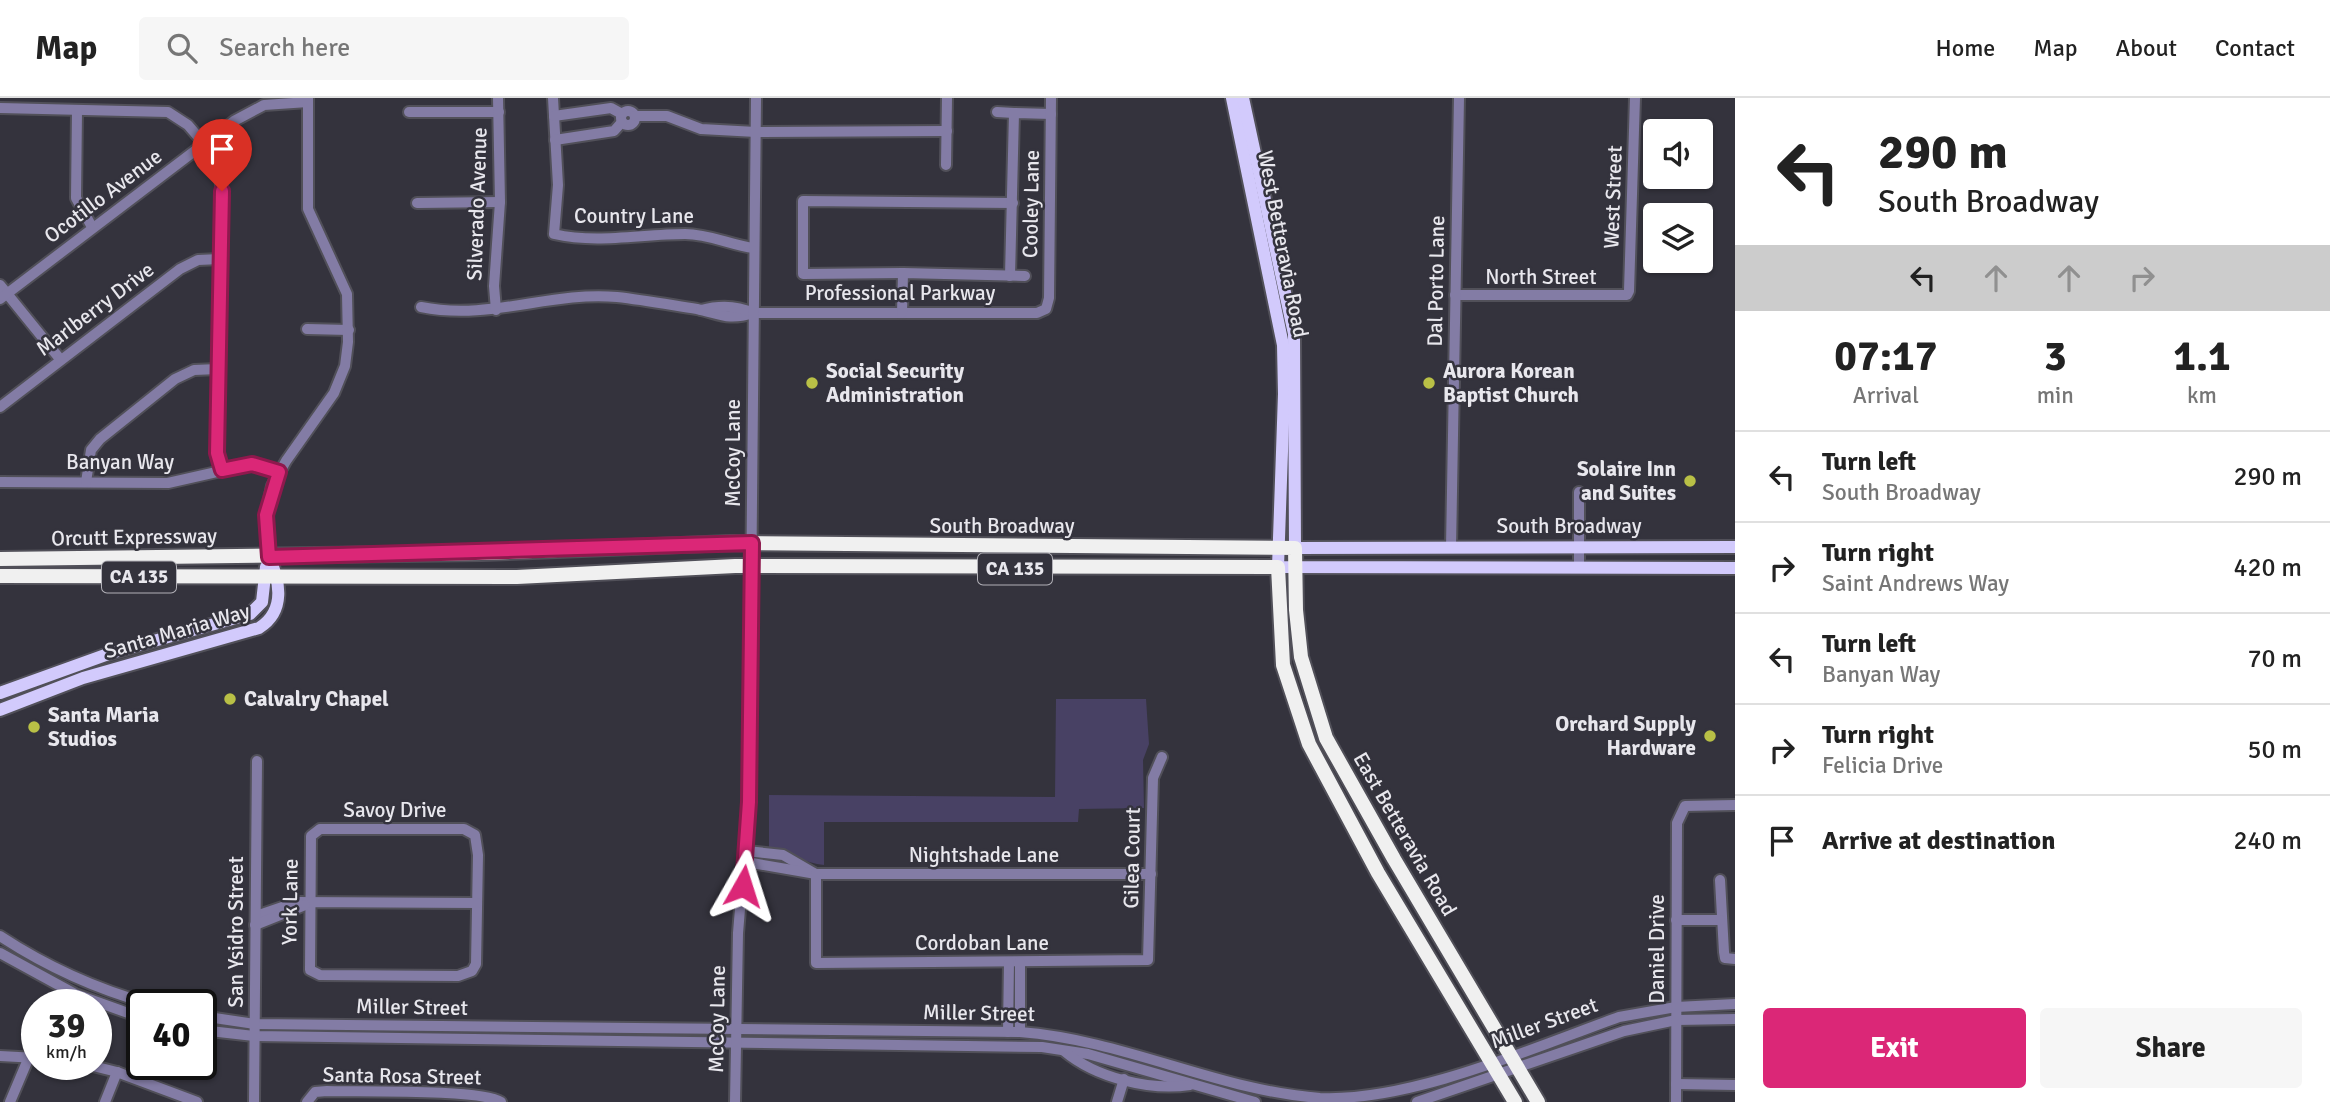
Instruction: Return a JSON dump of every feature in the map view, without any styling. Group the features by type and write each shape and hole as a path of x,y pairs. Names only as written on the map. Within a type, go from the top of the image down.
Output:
{"highway":[{"name":"South Broadway","path":"269,557 752,543 945,547 1295,548"},
{"path":"945,547 945,568"},
{"name":"West Betteravia Road","path":"1295,548 1295,567"},
{"name":"Orcutt Expressway","path":"0,559 269,557"},
{"name":"South Broadway","path":"271,578 517,576 751,566 1278,567"},
{"name":"East Betteravia Road","path":"1278,567 1283,660 1298,718 1334,795 1515,1102"},
{"name":"East Betteravia Road","path":"1295,567 1301,657 1316,714 1349,782 1538,1102"},
{"name":"Orcutt Expressway","path":"0,576 271,578"},
{"path":"1392,895 1409,884"}],"main road":[{"name":"West Betteravia Road","path":"1232,98 1283,345 1284,394 1278,567"},
{"name":"West Betteravia Road","path":"1243,98 1294,334 1295,548"},
{"path":"1451,568 1459,556 1542,552 1553,547"},
{"name":"South Broadway","path":"1295,548 1735,547"},
{"path":"269,557 271,578"},
{"name":"South Broadway","path":"1278,567 1735,568"},
{"name":"Santa Maria Way","path":"0,693 111,653 250,614 262,602 271,578"},
{"name":"Santa Maria Way","path":"0,710 83,678 259,628 268,622 276,608 271,578"}],"street":[{"name":"Silverado Avenue","path":"496,310 494,286 500,202 498,98"},
{"path":"553,98 555,140 614,131 622,118"},
{"name":"McCoy Lane","path":"735,1102 738,933 746,856 757,98"},
{"path":"946,165 947,98"},
{"name":"Cooley Lane","path":"1046,309 1049,298 1051,98"},
{"name":"Dal Porto Lane","path":"1451,548 1459,98"},
{"name":"West Street","path":"1626,295 1629,291 1635,98"},
{"path":"269,557 266,515 279,472 334,393 345,366 349,330 346,294 308,209 308,100"},
{"name":"Ocotillo Avenue","path":"2,293 204,143 254,110 278,103 308,100"},
{"path":"0,108 168,112 188,125 220,168 217,453 222,470"},
{"path":"554,116 611,108 630,125 635,116 667,116 701,129 756,132 947,131"},
{"path":"77,110 76,198 92,227"},
{"path":"409,112 499,112"},
{"path":"997,112 1051,114"},
{"path":"1010,276 1014,113"},
{"name":"Country Lane","path":"555,140 558,185 554,234 593,239 687,234 724,239 740,246 754,248"},
{"path":"1013,203 803,201 803,274 1025,276"},
{"path":"417,203 500,202"},
{"name":"Marlberry Drive","path":"0,407 180,269 198,260 220,259"},
{"path":"902,273 902,313"},
{"path":"2,293 60,359"},
{"name":"North Street","path":"1455,295 1626,295"},
{"name":"Professional Parkway","path":"421,307 466,312 496,310 559,299 615,297 701,310 739,306 753,313 1037,313 1046,309"},
{"path":"307,329 349,330"},
{"path":"86,482 91,450 100,439 175,379 194,370 218,369"},
{"name":"Banyan Way","path":"0,482 168,482 252,464 279,472"},
{"path":"1579,492 1580,568"},
{"name":"Gilea Court","path":"1148,960 1153,778 1162,757"},
{"name":"San Ysidro Street","path":"254,1102 257,761"},
{"name":"Daniel Drive","path":"1676,1102 1677,823 1685,806 1735,806"},
{"name":"Savoy Drive","path":"314,832 320,828 464,830 475,835 477,903"},
{"name":"York Lane","path":"314,832 311,836 308,965 313,972 458,976 472,971 476,964 477,903"},
{"name":"Nightshade Lane","path":"746,856 783,855 816,874 1151,874"},
{"name":"Cordoban Lane","path":"816,874 816,963 1148,960"},
{"path":"1720,880 1720,920 1724,927 1725,958 1735,959"},
{"path":"256,921 299,909 309,901 477,903"},
{"path":"1676,920 1720,920"},
{"path":"0,936 44,964 81,981 126,996"},
{"path":"0,953 75,994 126,1012"},
{"path":"1008,1032 1014,962"},
{"path":"1014,962 1020,1032"},
{"name":"Miller Street","path":"217,1030 1020,1032 1087,1041 1293,1095 1322,1098 1392,1093 1492,1062 1619,1017 1676,1007 1735,1004"},
{"name":"Miller Street","path":"1417,1102 1500,1076 1624,1031 1676,1020 1735,1019"},
{"name":"Miller Street","path":"217,1020 254,1030 735,1045 1002,1045 1062,1049 1255,1102"},
{"name":"Miller Street","path":"1062,1049 1083,1065 1124,1079 1165,1088 1197,1084"},
{"path":"0,1056 21,1057"},
{"path":"112,1071 197,1102"},
{"path":"105,1102 117,1072"},
{"path":"1117,1102 1124,1079"},
{"path":"10,1102 22,1080"},
{"path":"1676,1084 1735,1085"},
{"name":"Santa Rosa Street","path":"307,1102 314,1092 327,1091 469,1094 494,1097 501,1102"},
{"path":"1371,1102 1392,1093"}],"shaded area":[{"path":"1056,699 1146,699 1149,744 1143,760 1144,808 1079,809 1078,822 824,822 824,865 769,848 769,795 1055,797"}],"place":[{"name":"Social Security Administration","path":"812,383"},
{"name":"Aurora Korean Baptist Church","path":"1429,383"},
{"name":"Solaire Inn and Suites","path":"1690,481"},
{"name":"Calvalry Chapel","path":"230,699"},
{"name":"Santa Maria Studios","path":"34,727"},
{"name":"Orchard Supply Hardware","path":"1710,736"}],"route":[{"path":"222,191 217,453 222,470 252,464 279,472 272,486 266,515 269,557 482,553 752,543 749,802 743,886"}]}
